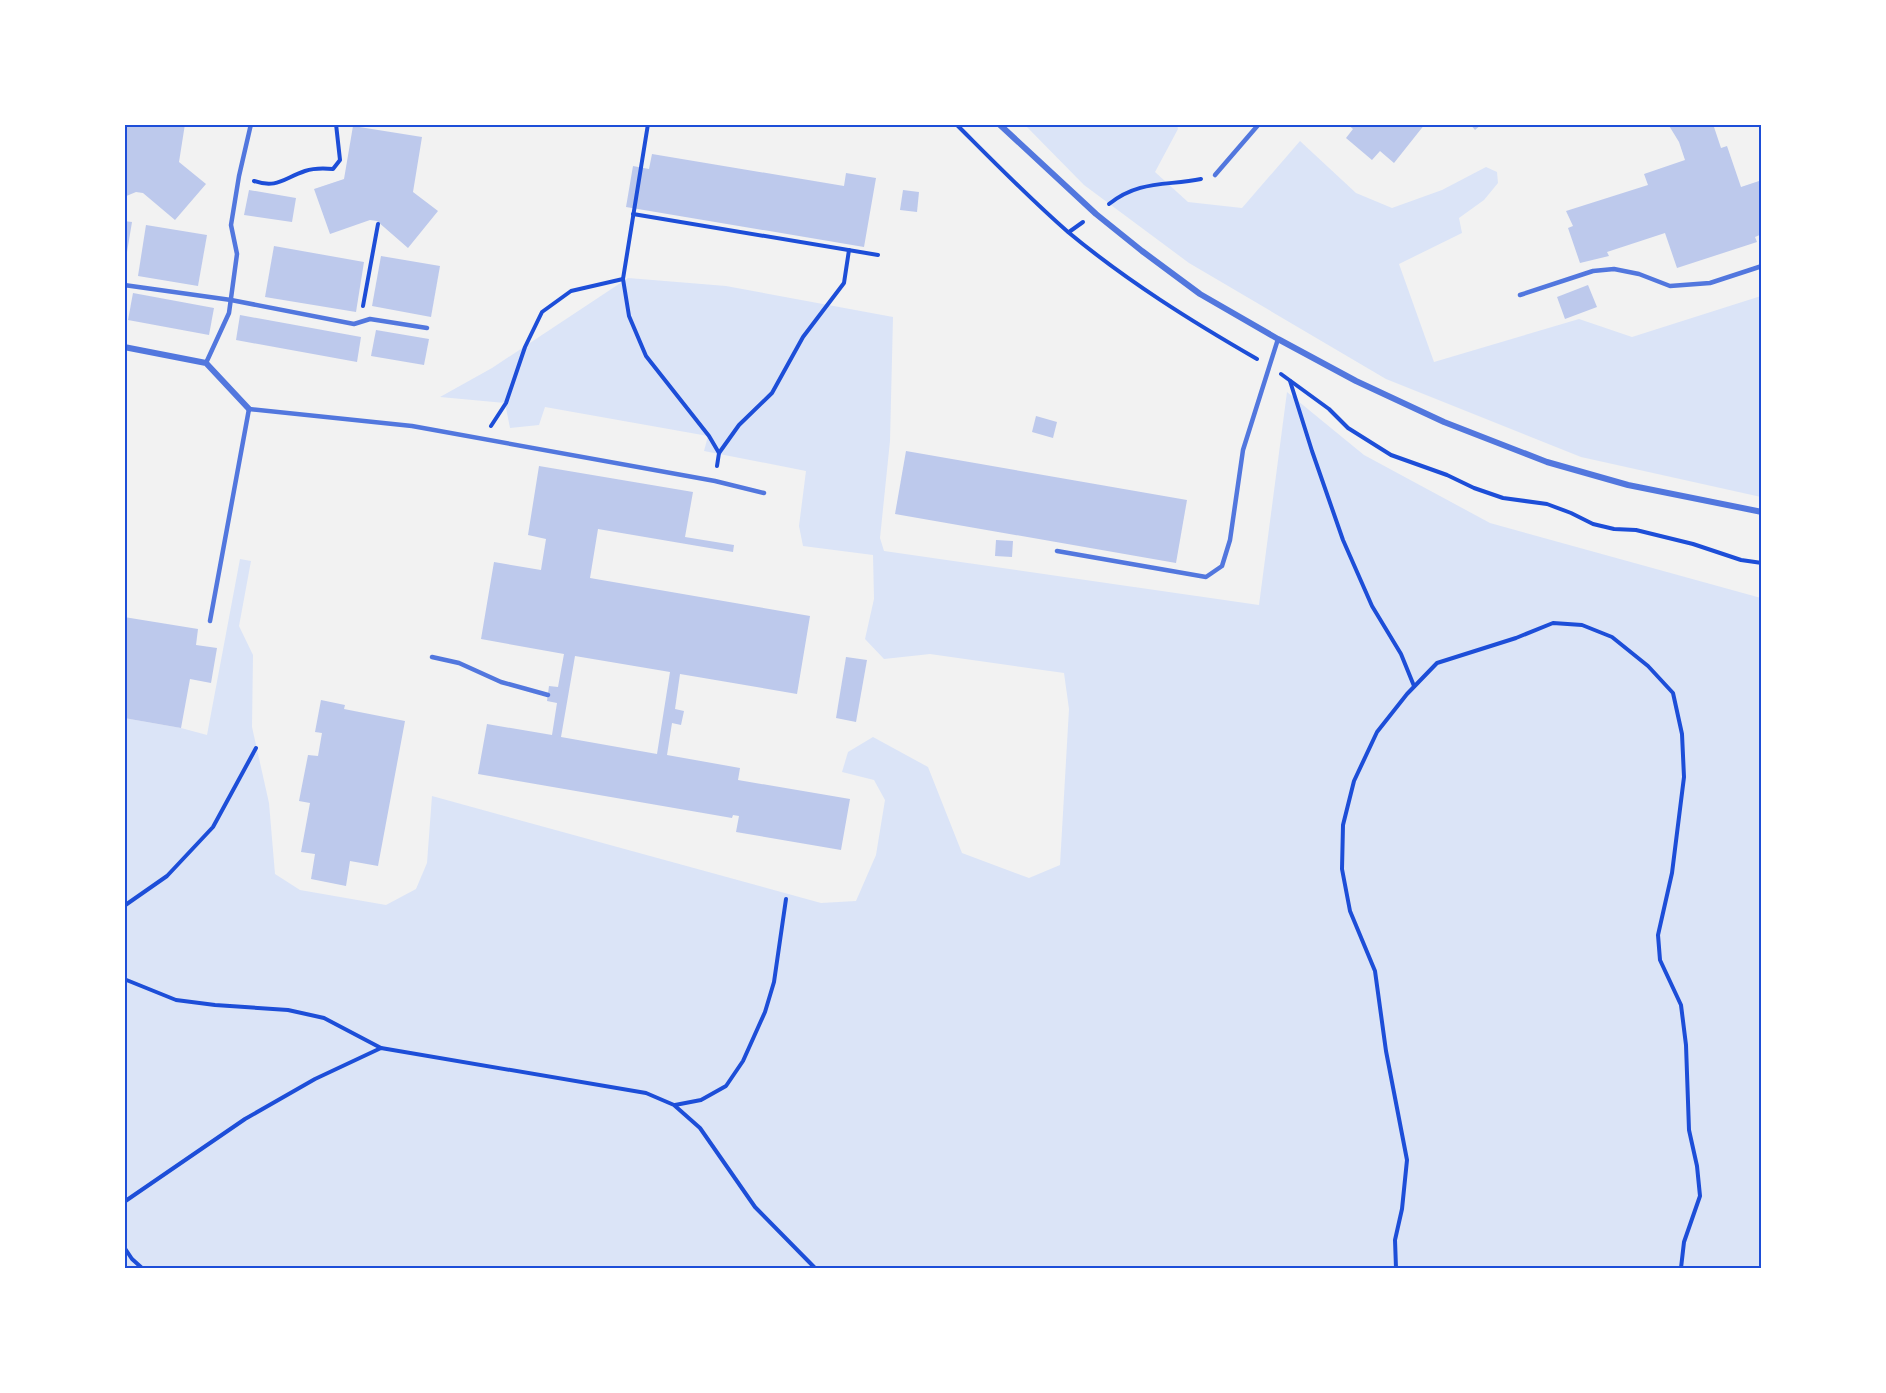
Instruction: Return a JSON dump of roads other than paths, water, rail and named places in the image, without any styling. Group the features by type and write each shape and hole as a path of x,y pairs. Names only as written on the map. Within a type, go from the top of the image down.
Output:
{"street":[{"path":"999,124 1096,214 1200,294 1356,381 1444,422 1547,462 1628,485 1761,512"},
{"path":"124,347 206,363 249,409"}],"lane":[{"path":"206,363 229,313 237,254 231,225 251,124"},
{"path":"1215,176 1259,124"},
{"path":"1520,295 1593,271 1614,268 1639,274 1670,286 1710,283 1761,266"},
{"path":"124,285 231,300 354,324 370,319 427,328"},
{"path":"1057,551 1206,577 1222,566 1230,540 1243,450 1278,339"},
{"path":"210,621 249,409 412,426 764,493"},
{"path":"432,657 459,663 501,682 548,695"}]}
